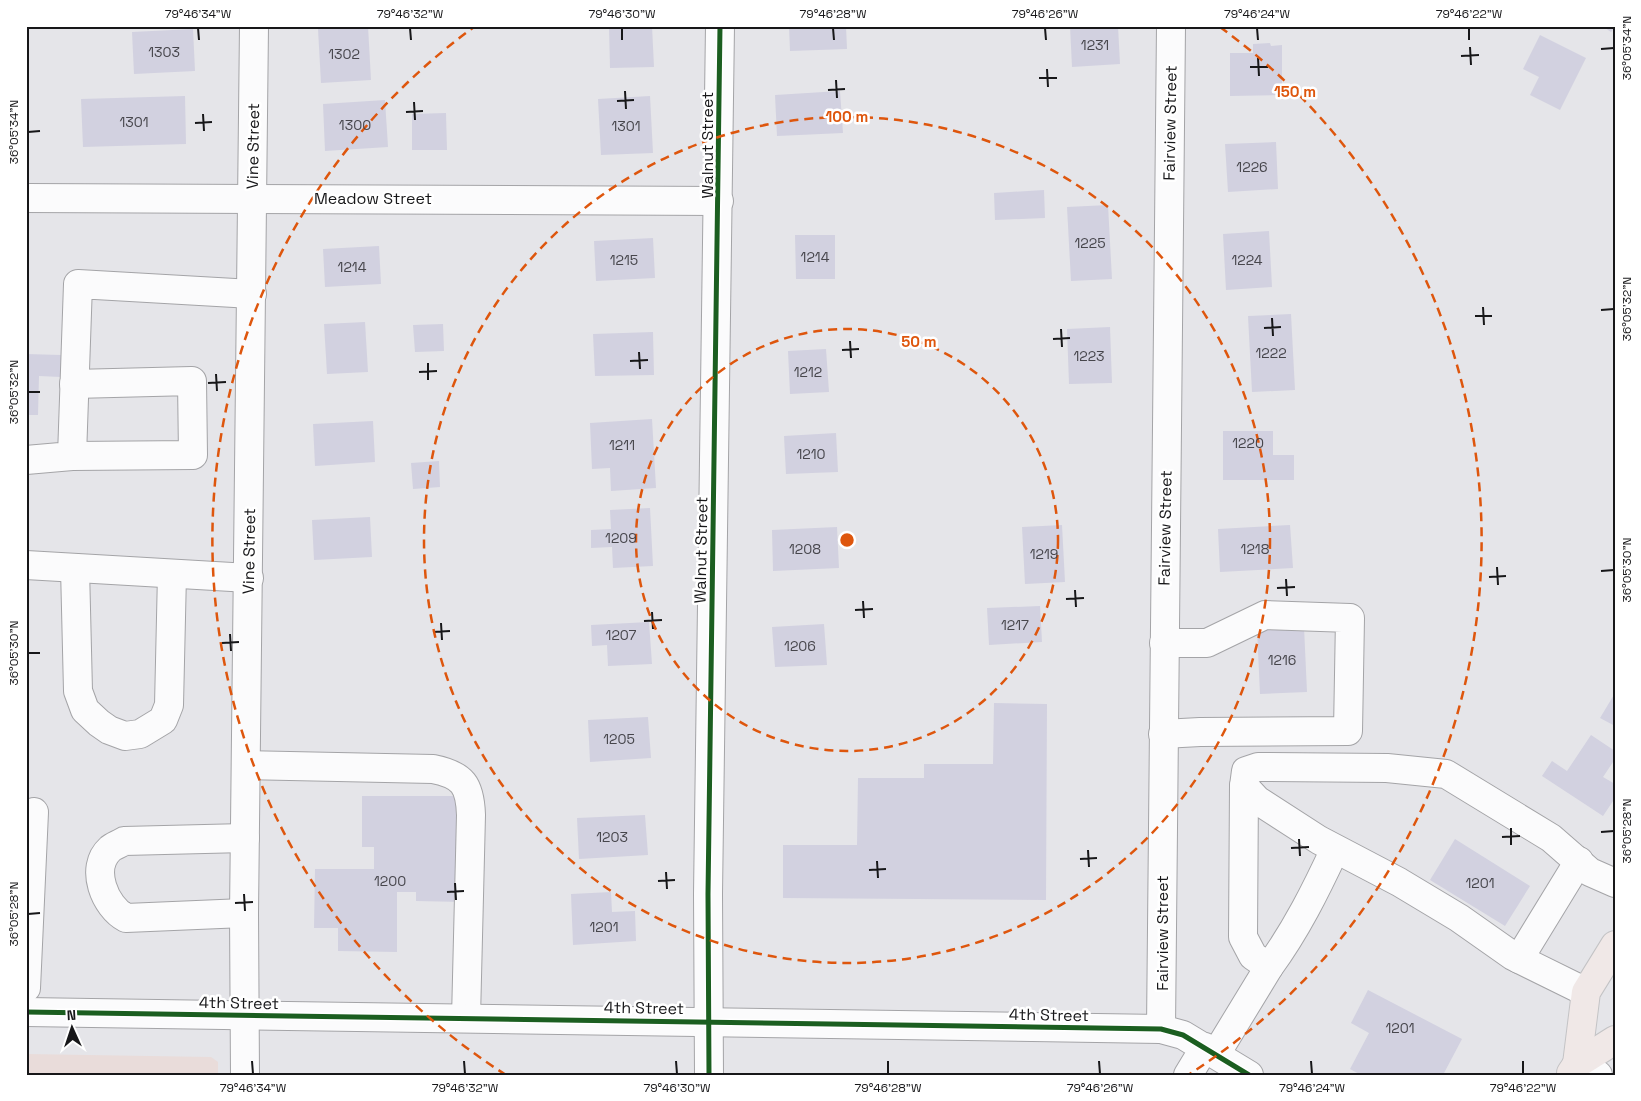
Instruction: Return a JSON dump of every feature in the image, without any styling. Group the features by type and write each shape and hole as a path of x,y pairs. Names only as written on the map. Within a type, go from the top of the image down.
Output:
{"main road":[{"path":"1582,1071 1586,992 1615,945"},
{"path":"1582,1071 1615,1040"}],"street":[{"name":"Vine Street","path":"245,1075 244,913 254,26"},
{"name":"Walnut Street","path":"709,1075 708,894 720,26"},
{"name":"Fairview Street","path":"1161,1029 1171,26"},
{"name":"Meadow Street","path":"26,198 719,201"},
{"path":"72,456 78,284 252,294"},
{"path":"26,460 72,456 193,455 192,382 74,384"},
{"path":"26,566 249,578"},
{"path":"75,568 78,691 86,710 99,723 109,730 125,736 140,734 163,720 169,705 172,574"},
{"path":"1163,734 1348,731 1350,618 1265,615 1207,643 1164,643"},
{"path":"246,765 433,769 450,772 467,786 471,799 471,815 466,1018"},
{"path":"1269,967 1253,956 1243,937 1244,786 1246,771 1258,768 1387,768 1446,774 1551,838 1590,872 1615,883"},
{"path":"1244,786 1258,800 1336,849 1399,882 1459,918 1519,959 1586,992"},
{"path":"26,988 34,812"},
{"path":"244,913 126,918 116,913 107,899 101,872 103,858 110,848 124,842 245,838"},
{"path":"1188,1075 1210,1050 1287,942 1313,896 1336,849"},
{"path":"1519,959 1579,862"},
{"name":"4th Street","path":"26,1012 1161,1029 1183,1035 1250,1075"}],"shaded area":[{"path":"26,1054 211,1057 218,1062 218,1075 26,1075"}],"building":[{"path":"368,26 371,80 321,83 318,29"},
{"path":"609,26 652,26 654,67 610,68"},
{"path":"789,26 846,26 847,49 790,51"},
{"path":"1070,26 1118,26 1120,64 1072,67"},
{"path":"1602,26 1615,26 1615,27 1611,32"},
{"path":"193,29 195,71 134,74 132,32"},
{"path":"1540,35 1586,58 1560,110 1530,95 1539,77 1523,69"},
{"path":"1270,43 1271,46 1282,45 1282,95 1230,96 1230,53 1253,53 1253,44"},
{"path":"840,91 843,133 777,136 775,95"},
{"path":"185,96 186,144 83,147 81,99"},
{"path":"650,96 653,153 601,155 598,99"},
{"path":"385,100 388,147 325,151 323,104"},
{"path":"446,113 447,150 412,150 412,114"},
{"path":"1276,142 1278,189 1228,192 1225,144"},
{"path":"1044,190 1045,218 995,220 994,193"},
{"path":"1108,205 1112,279 1071,281 1067,207"},
{"path":"1269,231 1272,287 1226,290 1223,234"},
{"path":"795,235 835,235 835,279 796,279"},
{"path":"653,238 655,278 596,281 594,241"},
{"path":"379,246 381,284 325,287 323,249"},
{"path":"1291,314 1295,390 1252,392 1248,316"},
{"path":"365,322 368,372 327,374 324,324"},
{"path":"443,324 444,351 415,352 413,325"},
{"path":"1110,327 1112,383 1069,384 1067,329"},
{"path":"653,332 654,375 595,376 593,334"},
{"path":"826,349 829,392 790,394 788,351"},
{"path":"26,354 61,355 61,377 39,376 38,415 26,415"},
{"path":"652,419 656,488 611,491 610,468 592,469 590,423"},
{"path":"373,421 375,462 315,466 313,424"},
{"path":"1223,431 1273,431 1273,455 1294,455 1294,480 1223,480"},
{"path":"836,433 838,472 786,474 784,436"},
{"path":"439,461 440,487 413,489 411,463"},
{"path":"650,508 653,566 613,568 612,547 591,548 591,530 611,529 610,510"},
{"path":"370,517 372,557 314,560 312,520"},
{"path":"1062,525 1065,582 1025,584 1022,527"},
{"path":"1290,525 1293,568 1220,572 1218,529"},
{"path":"837,527 839,568 773,571 772,530"},
{"path":"1040,606 1042,642 989,645 987,608"},
{"path":"649,622 652,664 608,666 607,645 592,646 591,625"},
{"path":"824,624 827,665 775,667 772,627"},
{"path":"1304,627 1307,692 1260,694 1257,629"},
{"path":"1615,693 1615,726 1600,718"},
{"path":"994,703 1047,704 1046,900 783,898 783,845 857,845 858,778 924,778 924,764 993,764"},
{"path":"648,717 651,758 590,762 588,720"},
{"path":"1591,735 1615,751 1615,759 1603,777 1615,784 1615,798 1603,816 1542,776 1552,761 1567,771"},
{"path":"362,796 465,796 464,902 416,901 416,892 397,892 397,952 338,951 338,928 314,928 315,869 374,869 374,847 362,847"},
{"path":"645,815 648,855 579,859 577,818"},
{"path":"1455,839 1530,886 1505,926 1430,880"},
{"path":"611,892 612,912 635,911 636,941 573,945 571,894"},
{"path":"1368,990 1462,1039 1443,1075 1361,1075 1350,1069 1369,1033 1351,1023"}],"cycle path":[{"path":"709,1075 708,894 720,26"},
{"path":"26,1012 1161,1029 1183,1035 1249,1075"}]}
